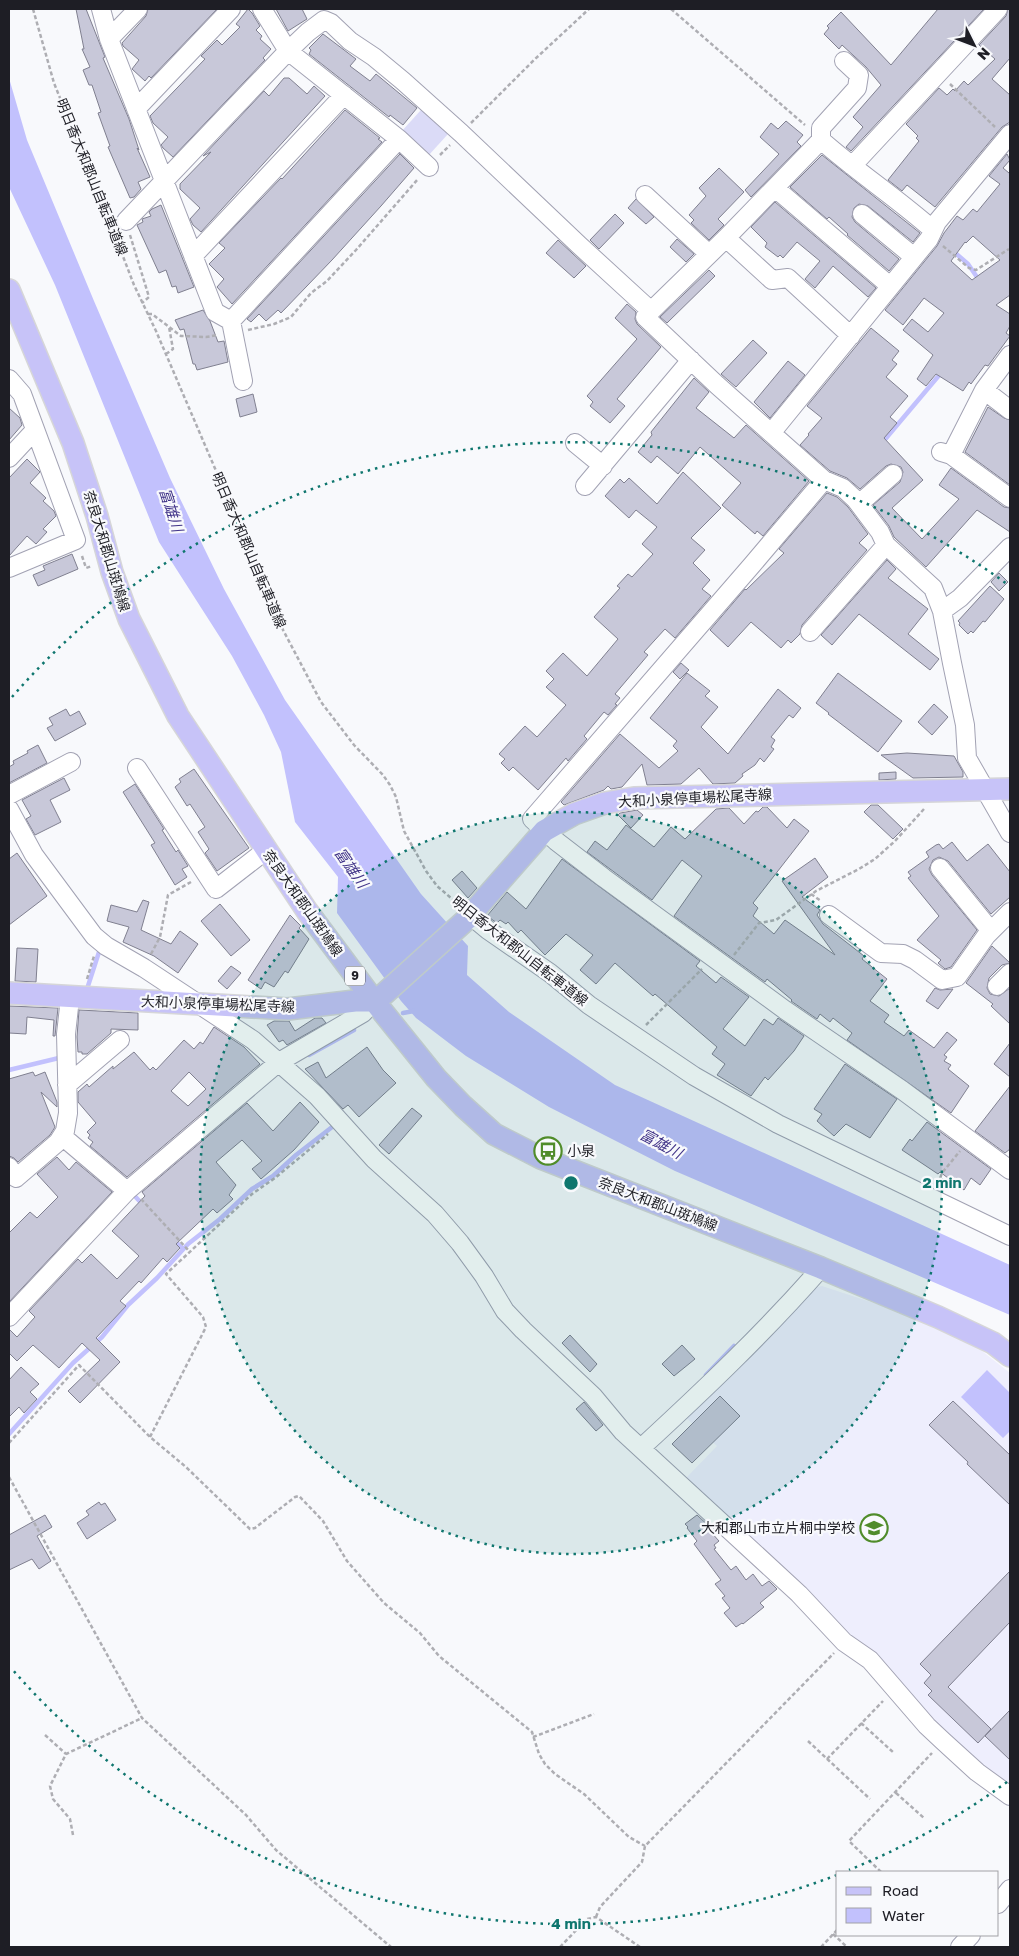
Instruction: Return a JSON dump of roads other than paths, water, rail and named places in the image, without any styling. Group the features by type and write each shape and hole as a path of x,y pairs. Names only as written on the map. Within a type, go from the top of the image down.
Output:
{"main road":[{"name":"奈良大和郡山斑鳩線","path":"9,290 73,443 97,516 112,572 129,619 178,716 307,911 379,997 436,1078 494,1134 541,1158 821,1268 938,1317 993,1344 1010,1356"},
{"name":"大和小泉停車場松尾寺線","path":"9,994 288,1009 379,997 468,917 544,831 574,814 605,802 634,798 1010,789"}],"street":[{"path":"101,9 109,40 215,312 232,327 243,381"},
{"path":"109,40 138,9"},
{"path":"136,109 231,9"},
{"path":"262,9 288,51 399,139 429,167"},
{"path":"852,166 998,9"},
{"path":"126,221 288,51 324,20 403,81 651,311"},
{"path":"844,61 859,75 859,82 857,88 821,128 821,140 776,188 645,317 824,480 843,488 859,504 880,532 886,545 933,588 942,611 965,725 967,758 1010,833"},
{"path":"193,256 344,95"},
{"path":"772,432 914,257 937,222 1008,136"},
{"path":"232,327 399,139"},
{"path":"821,140 909,209 932,232"},
{"path":"776,188 890,286"},
{"path":"646,195 709,254"},
{"path":"862,214 914,257"},
{"path":"726,238 772,280 788,278 851,336"},
{"path":"1010,355 984,390 946,453 1010,498"},
{"path":"585,486 691,360"},
{"path":"9,380 22,394 76,540 9,568"},
{"path":"984,390 1010,410"},
{"path":"9,458 35,430"},
{"path":"575,442 603,466"},
{"path":"859,504 893,474"},
{"path":"824,480 752,566 532,819 544,831 604,878 902,1090 1010,1170"},
{"path":"810,632 886,545"},
{"path":"942,611 960,598 1010,547"},
{"path":"71,762 9,800 34,855 99,940 253,1040 317,1096 374,1159 435,1214 460,1243 484,1276 505,1311 523,1330 593,1396 624,1432 799,1594 844,1642 870,1660 927,1726 977,1772 1010,1796"},
{"path":"137,768 216,889 266,851"},
{"path":"940,868 991,931"},
{"path":"828,915 881,954 903,954 942,980 957,977 991,931 1010,912"},
{"name":"明日香大和郡山自転車道線","path":"468,917 550,973 589,1005 694,1076 778,1124 1010,1236"},
{"path":"997,986 1010,973"},
{"path":"9,1317 127,1191 280,1063 363,1013 379,997"},
{"path":"9,1167 16,1178 58,1142 65,1131 68,1113 66,1034 74,998"},
{"path":"67,1085 120,1040"},
{"path":"62,1136 127,1191"},
{"path":"641,1448 709,1386 775,1320 821,1268"},
{"path":"999,1903 1010,1890"},
{"path":"960,1947 970,1936"}],"water":[{"name":"富雄川","path":"9,78 27,140 94,301 170,478 224,589 285,700 421,894 468,946 467,975 509,1012 615,1085 1010,1265 1010,1315 675,1171 549,1107 466,1056 416,1018 401,1001 337,913 338,877 295,822 281,752 264,715 232,656 159,542 55,285 9,187"},
{"path":"987,1370 1010,1393 1010,1431 1003,1438 961,1397"}],"waterway":[{"path":"953,251 968,264 979,280"},
{"path":"882,443 941,373"},
{"path":"87,989 100,949"},
{"path":"403,1013 414,1011"},
{"path":"309,1055 354,1030"},
{"path":"9,1070 63,1057"},
{"path":"9,1434 73,1363 102,1337 128,1305 157,1278 188,1244 220,1219 252,1189 273,1176 296,1155 336,1124"},
{"path":"132,1193 143,1205"},
{"path":"173,1239 183,1249"},
{"path":"706,1375 734,1346"}],"place":[{"name":"小泉","path":"548,1151"},
{"name":"大和郡山市立片桐中学校","path":"874,1528"}]}
